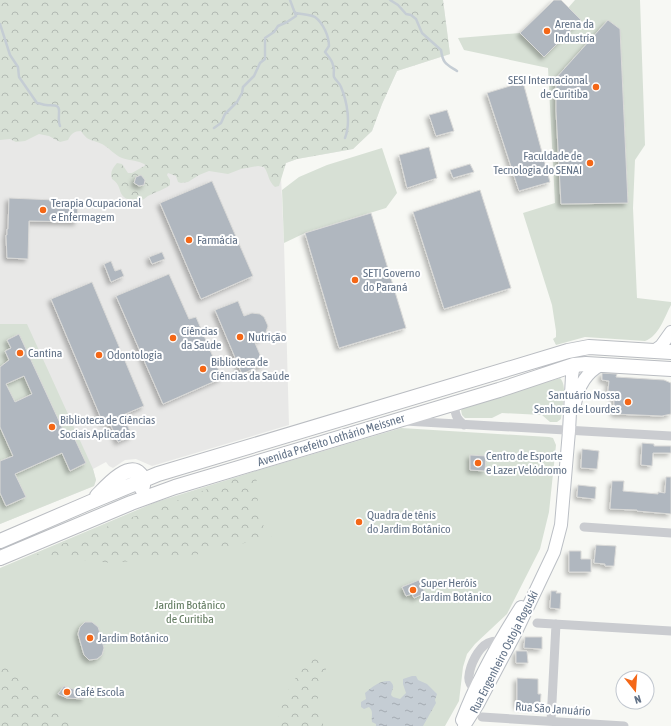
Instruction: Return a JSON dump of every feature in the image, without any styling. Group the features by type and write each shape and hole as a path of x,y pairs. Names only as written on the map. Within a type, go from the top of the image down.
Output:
{"main road":[{"path":"654,351 671,332"},
{"path":"574,365 576,359 581,353 589,347"},
{"name":"Avenida Prefeito Lothário Meissner","path":"0,540 163,473 568,351 589,347 671,352"},
{"path":"652,368 662,366 671,359"},
{"name":"Avenida Prefeito Lothário Meissner","path":"0,558 175,487 499,390 574,365 671,369"},
{"name":"Rua Engenheiro Ostoja Roguski","path":"460,726 520,625 554,552 559,533 574,365"},
{"name":"Rua Engenheiro Ostoja Roguski","path":"569,430 576,396 581,384 589,373 601,365"},
{"path":"494,373 499,390"},
{"path":"321,425 325,442"},
{"path":"131,504 140,492 143,486 143,480"},
{"name":"Rua Engenheiro Ostoja Roguski","path":"464,726 500,641 542,576"},
{"path":"500,641 503,644 505,652"}],"street":[{"path":"460,401 454,408 455,414 464,424"},
{"path":"395,421 671,436"},
{"path":"584,527 671,533"},
{"path":"537,623 671,631"},
{"path":"551,721 556,624"},
{"name":"Rua São Januário","path":"482,717 624,726"}],"shaded area":[{"path":"0,0 443,0 450,54 397,71 372,131 353,149 297,159 286,163 281,177 289,425 152,466 136,459 125,460 113,468 106,462 93,469 96,480 94,486 0,524"}],"green space":[{"path":"0,0 443,0 450,54 397,71 372,131 353,149 297,159 286,163 279,186 275,187 264,167 258,166 241,169 228,174 209,171 188,182 181,183 178,182 176,176 168,173 167,175 170,180 170,185 142,200 132,200 125,198 122,195 117,184 112,179 112,171 117,163 122,164 128,173 132,173 146,165 119,157 99,142 88,139 81,131 73,133 68,140 60,142 49,136 39,134 25,141 16,142 10,139 0,140"},
{"path":"575,0 640,0 645,145 635,160 633,208 637,298 671,302 671,305 658,331 650,339 645,341 585,337 556,345 553,339 556,337 556,331 552,305 523,213 555,203 548,68 464,50 458,38 520,33 544,57 581,21 568,8"},
{"path":"382,148 397,193 386,208 305,233 284,243 282,190 299,177 327,165"},
{"path":"0,324 27,324 93,469 96,480 94,486 0,524"},
{"path":"560,378 564,386 564,397 561,419 557,422 550,422 542,415 502,413 492,418 465,418 462,415 461,410 464,407"},
{"name":"Jardim Botânico de Curitiba","path":"401,428 549,437 553,438 556,445 549,512 540,549 507,614 475,644 467,654 463,667 459,701 445,726 0,726 0,568 156,502"},
{"path":"256,471 259,520 272,536 201,554 112,563 35,555 79,537"},
{"path":"310,657 328,662 317,701 319,714 324,726 276,726 290,686"},
{"path":"0,660 8,666 81,726 0,726"}],"water":[{"path":"416,676 418,680 427,684 437,694 435,700 436,703 423,726 376,726 376,724 372,722 371,709 369,707 364,709 361,707 361,702 366,699 365,693 373,686 390,681 393,686 391,695 400,699 406,693 403,679"}],"building":[{"name":"Arena da Industría","path":"554,0 561,0 581,20 544,57 520,33"},
{"path":"608,20 620,29 628,203 561,204 556,111 556,78"},
{"path":"523,82 550,182 519,191 487,93"},
{"path":"447,110 454,131 436,136 429,115"},
{"path":"429,147 437,178 407,188 399,155"},
{"path":"470,164 474,172 453,178 450,170"},
{"path":"141,175 145,180 144,185 139,186 134,183 136,177"},
{"name":"Farmácia","path":"212,181 253,276 201,299 160,203"},
{"name":"SETI Governo do Paraná","path":"480,190 511,288 444,309 413,212"},
{"name":"Terapia Ocupacional e Enfermagem","path":"9,198 78,201 77,222 29,221 28,259 7,258 6,235 8,229"},
{"name":"SETI Governo do Paraná","path":"371,213 406,328 339,348 305,233"},
{"path":"162,252 165,259 152,264 149,257"},
{"path":"111,261 115,271 121,269 124,276 111,282 104,264"},
{"name":"Ciências da Saúde","path":"169,274 189,319 196,317 222,378 163,404 116,296"},
{"name":"Odontologia","path":"92,282 144,406 123,415 132,436 118,442 109,421 103,423 51,299"},
{"name":"Nutrição","path":"238,301 244,316 252,313 260,314 264,317 268,326 265,335 255,343 264,364 242,374 215,310"},
{"path":"19,334 66,436 72,433 86,463 70,471 62,453 15,474 26,497 6,506 0,493 0,461 13,456 0,427 0,367 9,360 5,351 11,348 7,340","holes":["24,376 32,394 15,402 6,384"]},
{"name":"Santuário Nossa Senhora de Lourdes","path":"602,373 617,374 616,377 664,380 671,383 671,414 662,416 614,414 614,392 608,391 609,381 602,380"},
{"path":"642,443 654,444 654,446 671,446 671,453 653,453 652,466 641,465"},
{"path":"582,449 599,451 597,469 581,468"},
{"name":"Centro de Esporte e Lazer Velódromo","path":"470,455 486,456 485,471 470,470"},
{"path":"666,477 671,477 671,514 637,510 610,509 612,481 624,481 623,491 658,494 658,492 665,493"},
{"path":"578,485 596,487 595,499 577,497"},
{"path":"596,545 616,546 614,566 605,566 605,564 594,563"},
{"path":"569,551 581,551 581,559 591,559 591,572 569,572"},
{"name":"Super Heróis Jardim Botânico","path":"419,580 425,593 414,598 412,594 406,596 402,587"},
{"path":"551,591 561,593 560,609 550,608"},
{"path":"85,622 92,622 98,627 99,630 104,648 102,655 97,659 89,660 84,655 78,634 80,627"},
{"path":"525,637 542,637 542,649 524,648"},
{"path":"516,651 527,651 528,663 516,663"},
{"path":"517,678 538,679 538,694 541,694 540,707 517,706"},
{"name":"Café Escola","path":"64,686 76,690 86,691 84,699 67,698 58,694"}],"waterway":[{"path":"214,128 221,123 225,114 237,102 242,93 243,87 254,76 260,63 265,59 265,38 274,32 278,26 296,16 290,0"},
{"path":"390,0 398,5 406,14 411,15 416,19 422,33 441,50 446,63 457,71"},
{"path":"296,13 315,17 321,23 327,34 329,46 325,52 330,58 334,68 334,77 340,86 346,105 348,126 345,138"},
{"path":"0,24 10,55 18,67 19,77 37,103 57,106 59,110 60,126"},
{"path":"99,644 106,643 110,636 115,634"}],"place":[{"name":"Arena da Industría","path":"547,31"},
{"name":"SESI Internacional de Curitiba","path":"596,87"},
{"name":"Faculdade de Tecnologia do SENAI","path":"590,163"},
{"name":"Terapia Ocupacional e Enfermagem","path":"43,210"},
{"name":"Farmácia","path":"189,240"},
{"name":"SETI Governo do Paraná","path":"355,280"},
{"name":"Nutrição","path":"240,337"},
{"name":"Ciências da Saúde","path":"173,338"},
{"name":"Cantina","path":"20,353"},
{"name":"Odontologia","path":"99,355"},
{"name":"Biblioteca de Ciências da Saúde","path":"203,369"},
{"name":"Santuário Nossa Senhora de Lourdes","path":"628,402"},
{"name":"Biblioteca de Ciências Sociais Aplicadas","path":"52,427"},
{"name":"Centro de Esporte e Lazer Velódromo","path":"478,463"},
{"name":"Quadra de tênis do Jardim Botânico","path":"359,522"},
{"name":"Super Heróis Jardim Botânico","path":"413,590"},
{"name":"Jardim Botânico","path":"90,638"},
{"name":"Café Escola","path":"67,692"}]}
